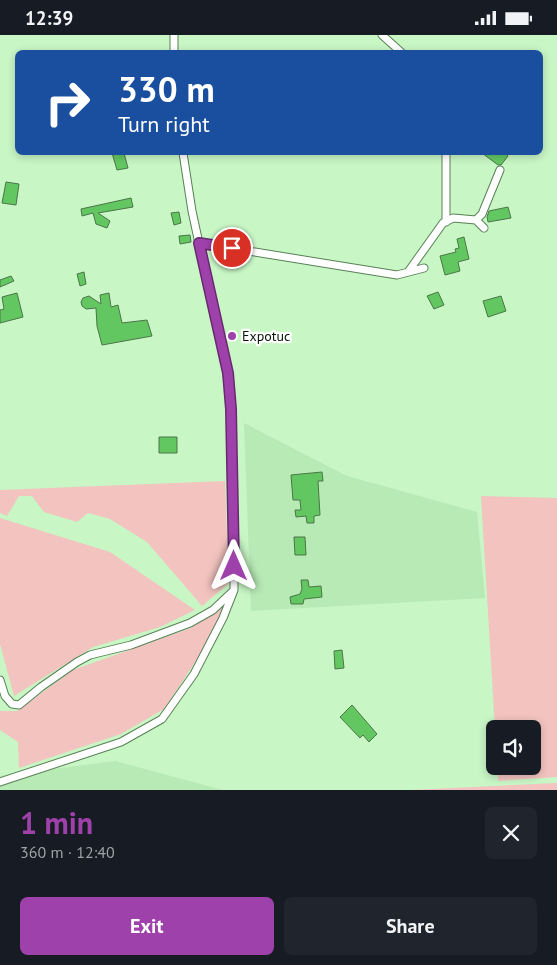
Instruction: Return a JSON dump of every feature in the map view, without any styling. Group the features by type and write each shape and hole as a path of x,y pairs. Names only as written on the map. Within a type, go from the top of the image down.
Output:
{"street":[{"path":"174,35 174,50"},
{"path":"382,35 399,50"},
{"path":"0,782 121,741 162,719 194,674 223,618 234,590 231,409 228,373 192,211 183,155"},
{"path":"446,155 446,222"},
{"path":"408,272 446,222 453,218 476,219 482,214 500,170"},
{"path":"476,219 484,228"},
{"path":"199,243 397,275 424,268"},
{"path":"0,680 5,696 12,704 19,705 47,683 90,655 131,645 183,626 213,610 234,590"}],"shaded area":[{"path":"244,423 347,476 477,512 485,598 251,611"},
{"path":"225,481 229,583 202,606 147,542 110,519 88,513 77,522 44,512 32,496 19,496 7,516 0,513 0,490"},
{"path":"481,496 557,498 557,777 498,781 498,775 541,775 541,720 494,720"},
{"path":"0,518 110,552 195,610 160,627 93,647 14,696 0,644"},
{"path":"226,604 205,647 164,709 121,734 19,768 18,742 0,730 0,711 17,711 73,670 191,628"},
{"path":"115,761 223,790 0,790 0,776"},
{"path":"557,783 557,790 410,790"}],"building":[{"path":"113,155 125,155 128,168 117,170"},
{"path":"485,155 508,156 501,165 498,165"},
{"path":"6,182 19,184 16,205 2,203"},
{"path":"131,198 133,207 98,213 110,221 107,228 96,224 93,213 82,216 81,209"},
{"path":"508,207 511,218 488,222 489,211"},
{"path":"179,212 181,223 174,225 171,213"},
{"path":"190,235 191,242 180,244 179,236"},
{"path":"464,237 469,259 458,262 460,271 445,275 440,256 456,252 455,249 459,248 457,239"},
{"path":"84,272 86,284 80,286 77,274"},
{"path":"11,276 14,281 0,287 0,280"},
{"path":"438,292 444,305 434,309 427,296"},
{"path":"17,293 23,317 0,323 0,310 4,309 2,297"},
{"path":"109,293 111,307 118,305 122,323 147,320 152,336 102,345 97,326 96,308 86,309 82,306 81,302 83,298 89,296 101,304 100,295"},
{"path":"501,296 506,311 488,317 483,301"},
{"path":"159,437 177,437 177,453 159,453"},
{"path":"322,472 323,481 318,481 320,515 314,516 314,523 307,523 306,516 296,517 295,510 301,510 300,500 293,500 291,475"},
{"path":"294,537 305,537 306,555 295,555"},
{"path":"301,580 308,580 309,587 321,586 322,597 304,599 303,604 291,604 290,597 300,594 302,589"},
{"path":"342,650 344,668 335,669 334,651"},
{"path":"352,705 377,734 369,742 363,735 360,738 340,717"}],"place":[{"name":"Expotuc","path":"232,336"}],"route":[{"path":"232,248 199,243 228,373 231,409 234,566"}]}
